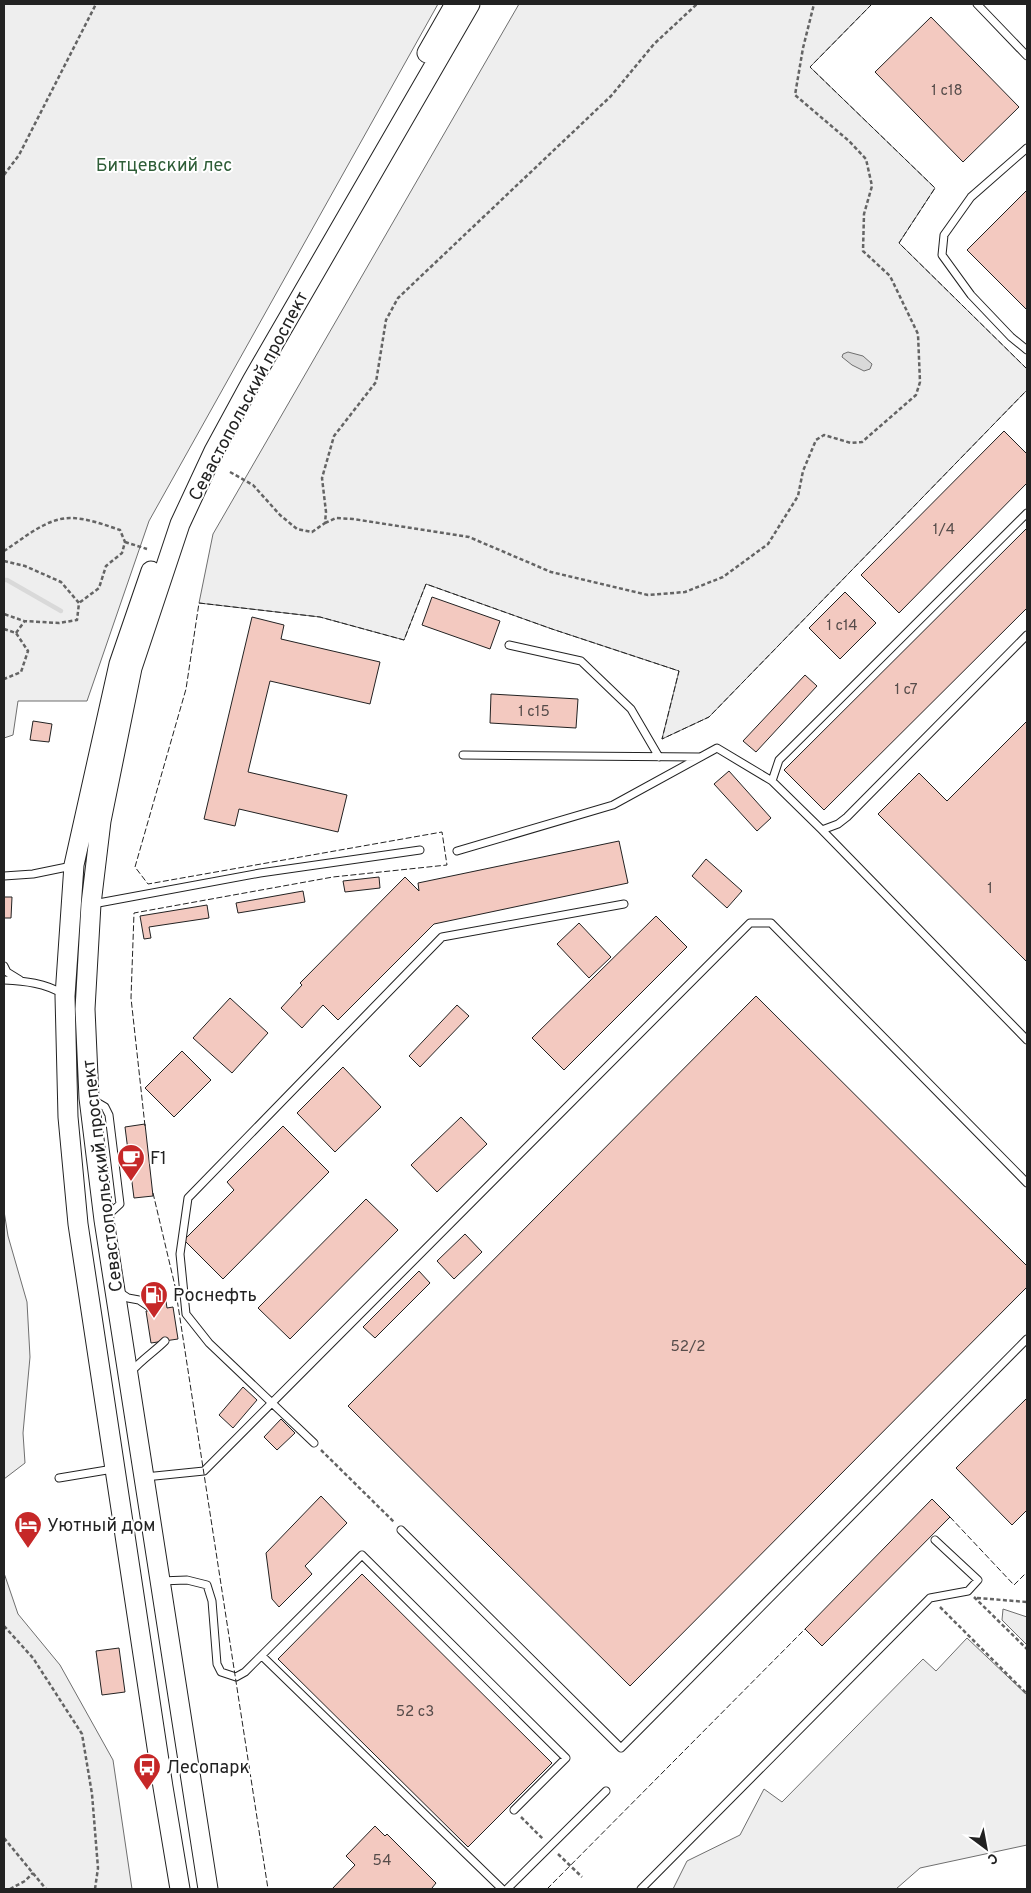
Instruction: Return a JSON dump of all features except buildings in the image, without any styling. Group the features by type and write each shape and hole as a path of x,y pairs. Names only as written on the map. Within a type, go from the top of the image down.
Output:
{"main road":[{"name":"Севастопольский проспект","path":"180,1889 78,1224 68,1117 65,996 74,865 119,664 170,519 201,450 455,4"},
{"name":"Севастопольский проспект","path":"208,1889 104,1220 89,1098 85,1009 91,904 101,821 132,668 180,524 214,451 252,381 470,4"}],"lane":[{"path":"977,4 1027,56"},
{"path":"1027,148 971,197 944,235 942,255 971,295 1012,338 1027,350"},
{"path":"772,782 779,760 1027,513"},
{"path":"822,830 838,824 847,818 1027,635"},
{"path":"509,645 581,661 631,709 659,757"},
{"path":"457,851 613,806 717,748 772,782 822,830 1027,1040"},
{"path":"463,755 700,757"},
{"path":"91,904 260,873 420,850"},
{"path":"4,876 33,874 74,865"},
{"path":"314,1443 210,1343 186,1314 180,1254 188,1198 442,937 624,904"},
{"path":"144,1477 204,1471 750,923 771,922 1027,1183"},
{"path":"4,966 7,972 21,981"},
{"path":"4,980 52,987 65,996"},
{"path":"115,1290 128,1298 139,1300 154,1310"},
{"path":"401,1530 621,1748 1027,1339"},
{"path":"128,1376 139,1363 151,1355 165,1341"},
{"path":"59,1478 116,1468"},
{"path":"641,1889 930,1598 968,1591 978,1580 935,1540"},
{"path":"160,1581 187,1580 207,1585 212,1600 217,1664 221,1672 236,1677 245,1672 262,1656 362,1555 566,1758 514,1810"},
{"path":"262,1656 502,1889"},
{"path":"507,1889 606,1791"}],"path":[{"path":"4,175 19,155 96,4"},
{"path":"325,524 326,512 322,478 334,436 376,382 386,320 398,298 611,96 654,44 697,4"},
{"path":"230,472 253,485 280,515 297,529 312,532 336,518 354,519 469,537 551,572 648,595 685,592 723,577 768,544 798,496 803,471 816,440 824,434 851,443 862,442 916,395 920,382 918,334 890,276 863,251 864,214 872,186 866,159 795,95 803,48 814,4"},
{"path":"4,551 46,524 69,518 103,524 120,530 125,542 122,553 106,566 99,588 79,603 77,620 59,623 24,622 4,614"},
{"path":"125,542 147,549"},
{"path":"4,561 25,566 61,582 79,603"},
{"path":"16,633 24,622"},
{"path":"4,629 16,633 28,651 21,672 4,679"},
{"path":"314,1443 401,1530"},
{"path":"968,1591 1027,1649"},
{"path":"930,1598 1027,1694"},
{"path":"975,1598 1027,1602"},
{"path":"4,1626 33,1658 82,1734 92,1794 98,1868 95,1889"},
{"path":"4,1838 46,1889"},
{"path":"10,1889 25,1881 33,1873"}],"green space":[{"name":"Битцевский лес","path":"4,4 438,4 149,521 87,701 18,701 13,735 4,738"},
{"path":"519,4 872,4 810,67 935,188 899,243 1027,369 1027,390 709,717 662,739 679,671 552,629 426,584 404,640 320,617 199,603 213,534"},
{"path":"4,1211 8,1236 27,1302 30,1357 23,1433 25,1463 4,1479"},
{"path":"4,1573 18,1614 60,1665 113,1760 132,1889 4,1889"},
{"path":"1003,1609 1027,1617 1027,1645 1002,1620"},
{"path":"967,1638 1027,1695 1027,1845 920,1868 896,1889 673,1889 687,1861 740,1835 764,1789 782,1802 923,1659 936,1671"}],"shaded area":[{"path":"848,352 863,356 872,364 870,369 864,371 852,365 842,357 843,354"}],"waterway":[{"path":"4,580 61,611"}],"fence":[{"path":"872,4 810,67 935,188 899,243 1027,369"},
{"path":"145,1126 131,998 134,913 333,877 447,865 442,832 148,884 135,867 186,689 199,603 320,617 404,640 426,584 552,629 679,671 662,739 709,717 1027,390"},
{"path":"153,1193 175,1286 268,1889"},
{"path":"950,1517 1014,1585 1027,1572"},
{"path":"547,1889 805,1629"}],"place":[{"name":"F1","path":"131,1182"},
{"name":"Роснефть","path":"154,1319"},
{"name":"Уютный дом","path":"28,1549"},
{"name":"Лесопарк","path":"147,1791"}]}
